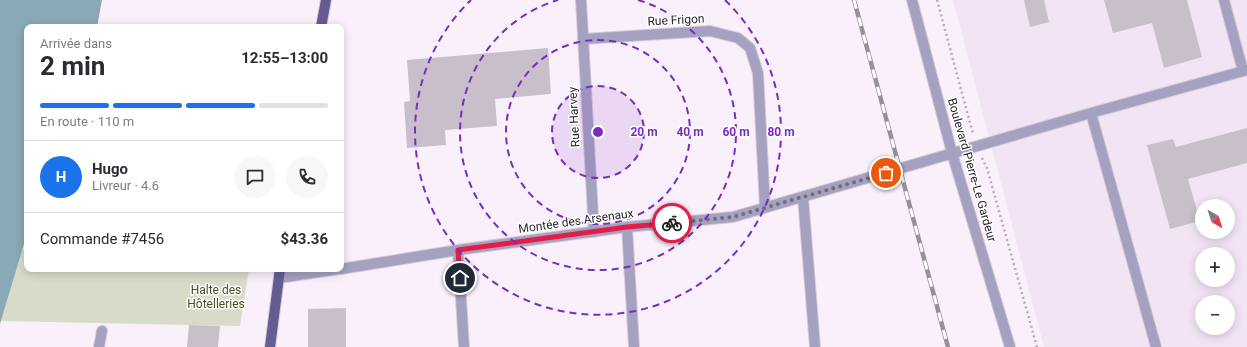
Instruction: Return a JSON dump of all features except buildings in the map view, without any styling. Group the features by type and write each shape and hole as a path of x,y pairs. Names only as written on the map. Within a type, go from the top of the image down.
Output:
{"main road":[{"path":"322,24 326,0"},
{"path":"270,347 280,274"}],"street":[{"name":"Rue Harvey","path":"581,0 594,232"},
{"name":"Boulevard Pierre-Le Gardeur","path":"912,0 952,154 1010,347"},
{"path":"1224,0 1245,70"},
{"name":"Rue Frigon","path":"583,39 710,31 738,38 750,48 758,74 765,208"},
{"name":"Montée des Arsenaux","path":"344,268 458,250 627,227 733,217 1245,70"},
{"path":"1091,113 1156,347"},
{"path":"803,197 815,347"},
{"path":"627,227 634,347"},
{"path":"458,250 464,347"},
{"name":"Montée des Arsenaux","path":"280,274 304,272"},
{"path":"99,347 102,332"}],"path":[{"path":"938,0 976,146 987,168 1037,347"}],"shaded area":[{"path":"953,0 1247,0 1247,347 1044,347"}],"green space":[{"name":"Halte des Hôtelleries","path":"22,250 24,250 24,272 249,272 240,326 1,321"}],"water":[{"path":"0,0 102,0 98,24 24,24 24,244 0,324"}],"railway":[{"path":"854,0 948,347"}],"way so far":[{"path":"672,223 733,217 886,173"}],"route":[{"path":"460,278 458,250 627,227 672,223"}]}
